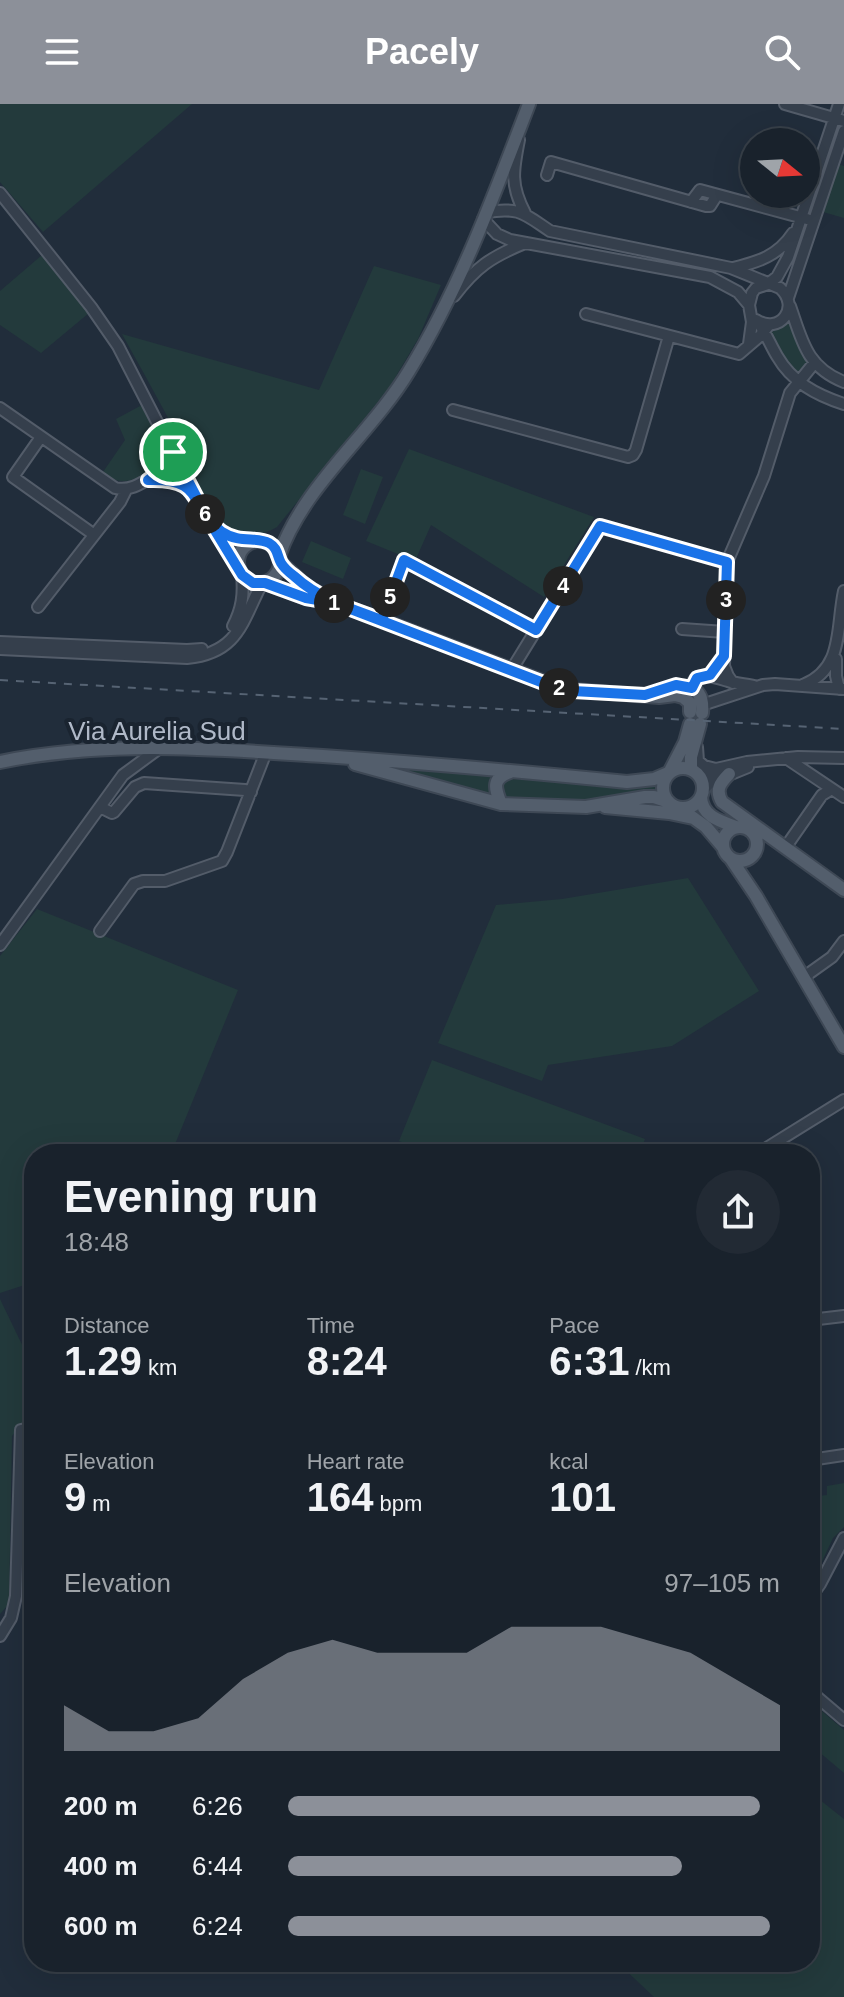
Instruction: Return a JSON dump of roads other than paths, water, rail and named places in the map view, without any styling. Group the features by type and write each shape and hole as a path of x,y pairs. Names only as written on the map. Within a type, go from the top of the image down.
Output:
{"main road":[{"path":"264,583 276,575 299,515 388,404 443,311 529,104"},
{"path":"299,515 280,531 248,543 241,550 238,559 240,572 249,581 335,603 563,689 659,697 675,695 683,697 696,713"},
{"path":"258,541 271,544 280,559 306,586 335,603"},
{"path":"645,695 676,685 692,688 698,693 697,739 691,757 694,771 702,780 703,809 736,827"},
{"path":"696,713 662,786 664,795 706,827 723,847"},
{"name":"Via Aurelia Sud","path":"0,762 60,752 129,757 138,748 161,747 323,756"},
{"path":"323,756 632,782 654,779 682,767 694,771"},
{"path":"323,756 501,804 556,807 598,805 693,818"},
{"path":"501,804 496,784 502,775 511,772"},
{"path":"729,774 719,786 722,802 844,890"},
{"path":"598,805 636,797 654,797 674,805 692,806 702,793"},
{"path":"784,847 755,836 745,827 731,829 724,837 723,847 844,1047"},
{"path":"754,894 751,873 752,855 757,844 755,836"},
{"path":"731,859 742,861 752,855"}],"street":[{"path":"785,104 839,119"},
{"path":"749,344 752,293 777,277 785,264 839,119 839,104"},
{"path":"524,119 513,182 516,197 525,213"},
{"path":"586,314 739,354 766,328 786,316 813,221 844,131"},
{"path":"547,175 551,162 691,202 700,190 813,221"},
{"path":"0,193 91,307 118,346 193,492 240,572 244,597 236,621 226,636 201,649 0,642"},
{"path":"844,382 815,362 803,344 789,301 780,288 731,268 550,231 525,213 513,210 484,216 497,234 510,240 710,277 738,292 766,328 778,358 791,376 816,394 844,404"},
{"path":"731,268 762,260 775,253 790,237 801,217"},
{"path":"443,311 476,270 525,243"},
{"path":"453,410 628,457 636,450 669,336"},
{"path":"733,683 725,671 724,656 727,562 764,476 788,398 815,362"},
{"path":"0,408 112,486 126,490"},
{"path":"41,437 13,477 93,534"},
{"path":"165,474 173,452"},
{"path":"38,607 120,502 126,490 180,467"},
{"path":"165,474 193,492"},
{"path":"208,519 236,539 258,541"},
{"path":"512,669 600,526 727,562"},
{"path":"382,620 404,560 536,630"},
{"path":"0,649 187,658 203,655 233,638 264,583"},
{"path":"692,688 697,678 710,675 733,683 756,686 775,684 842,689 836,676 836,649 844,591"},
{"path":"682,629 725,632"},
{"path":"801,686 824,674 831,665 836,649"},
{"path":"710,675 724,656"},
{"path":"696,713 756,686"},
{"path":"697,739 698,761 716,769"},
{"path":"0,945 123,775 129,757 161,747"},
{"name":"Via Aurelia Sud","path":"100,931 138,881 165,881 222,861 266,752"},
{"path":"694,771 706,774 716,769 785,758 844,758"},
{"path":"785,758 844,797"},
{"path":"702,793 711,782 769,760"},
{"name":"Via Aurelia Sud","path":"100,807 114,812 135,787 144,783 251,792"},
{"path":"784,847 822,795 832,789"},
{"path":"804,977 832,957 844,941"},
{"path":"773,1144 844,1100"},
{"path":"820,1319 844,1316"},
{"path":"0,1636 11,1618 16,1596 21,1430 24,1429"},
{"path":"820,1459 844,1455"},
{"path":"820,1584 844,1538"},
{"path":"833,1556 844,1567"},
{"path":"820,1700 844,1720"}],"railway":[{"path":"0,680 844,729"}]}
